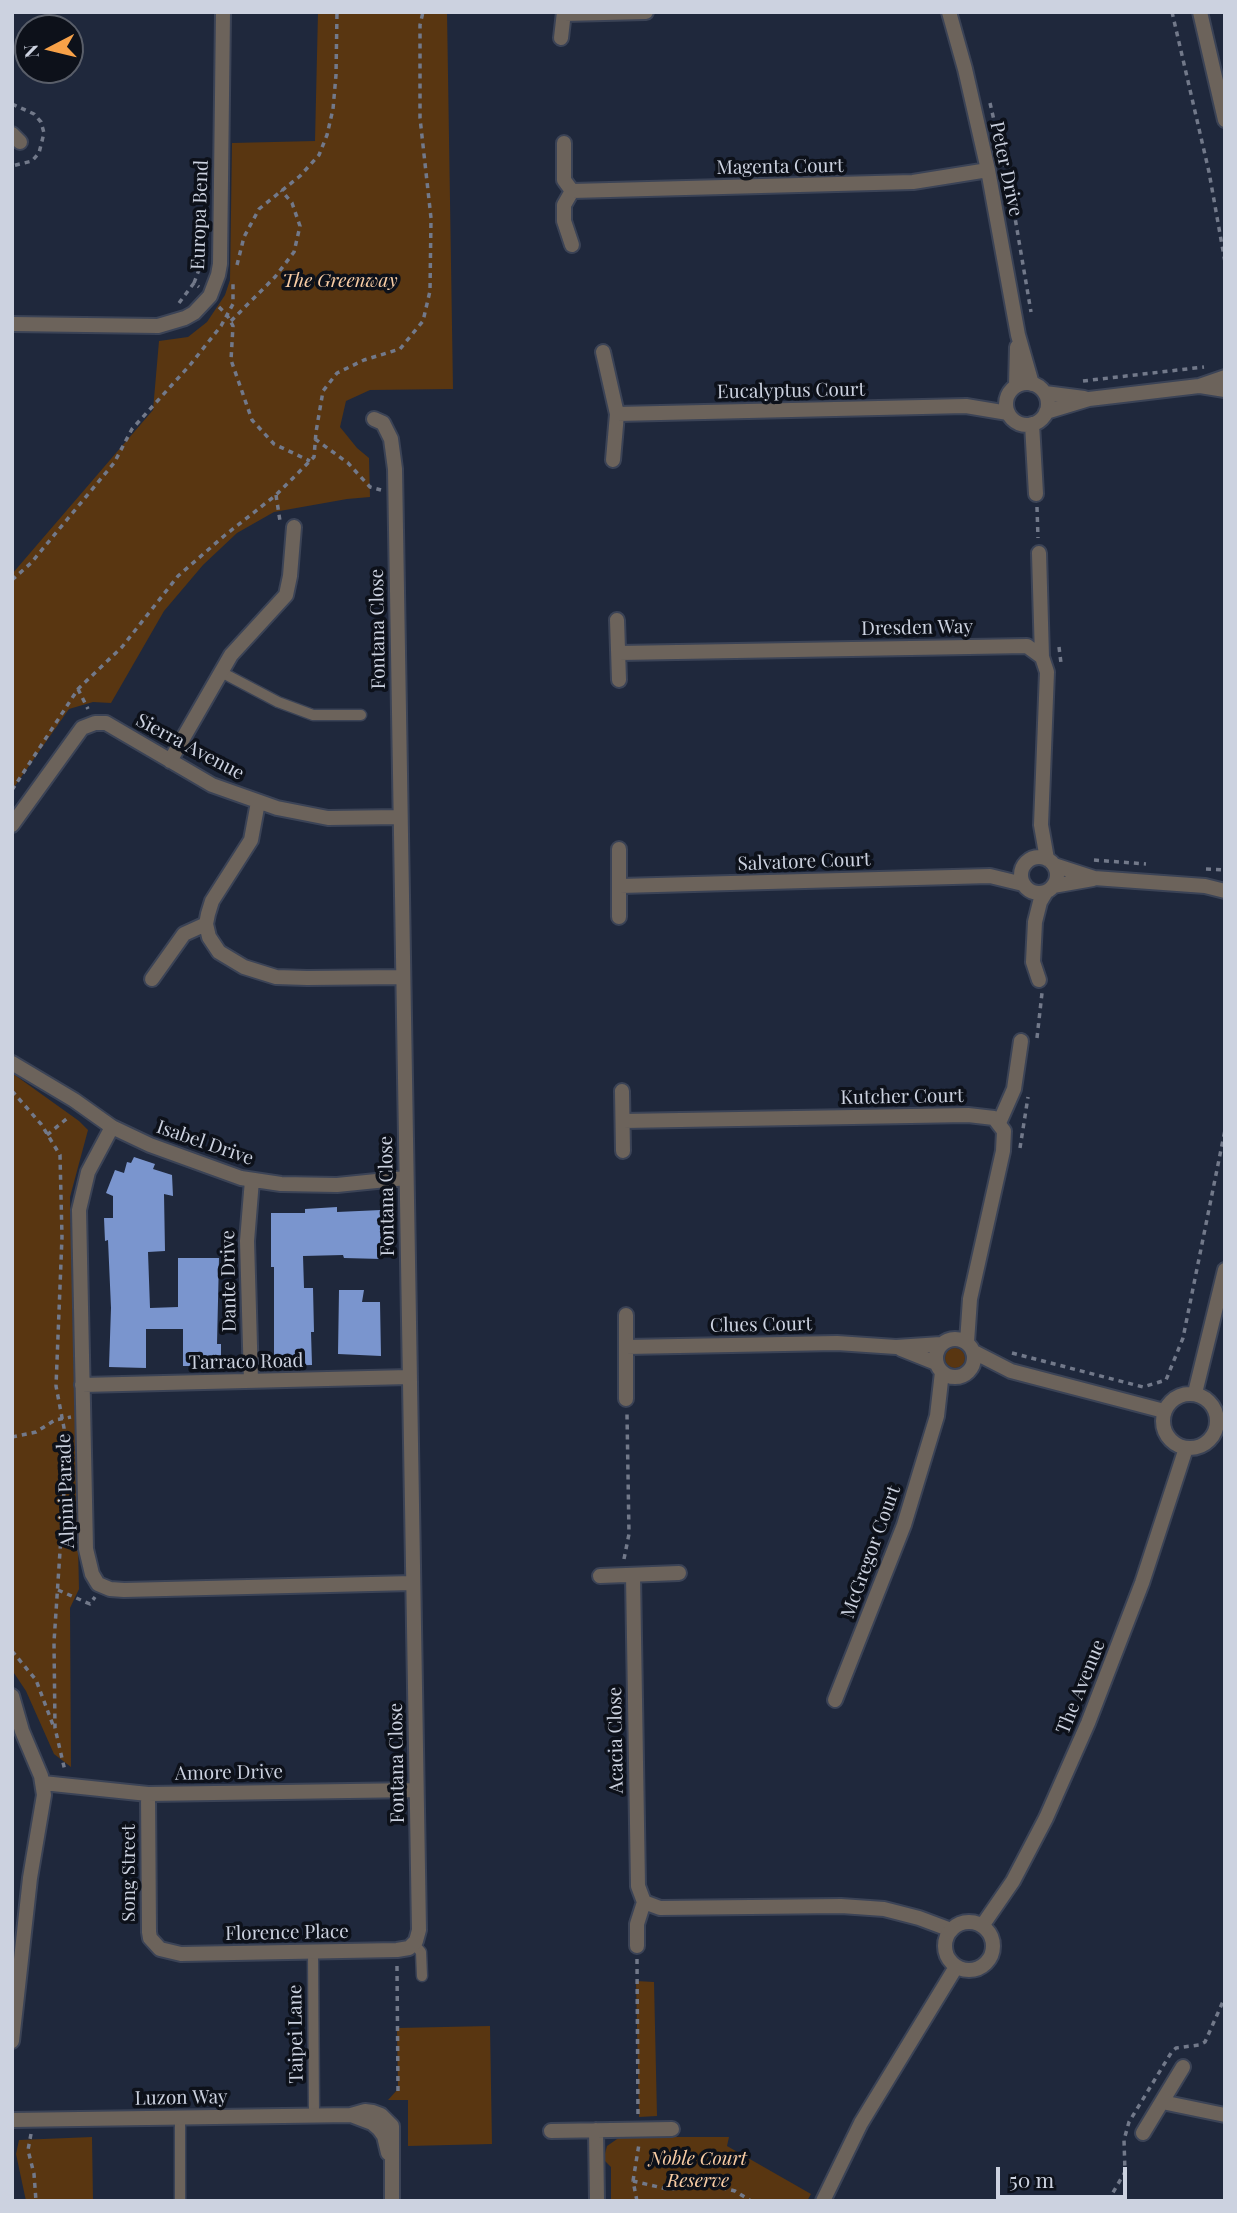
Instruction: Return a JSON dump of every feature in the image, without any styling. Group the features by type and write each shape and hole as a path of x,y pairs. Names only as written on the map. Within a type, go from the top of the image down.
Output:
{"street":[{"name":"Europa Bend","path":"13,325 158,326 185,318 202,306 210,296 220,264 223,12"},
{"path":"561,38 564,13 646,12"},
{"name":"Peter Drive","path":"949,12 988,170 1018,335 1032,384"},
{"path":"1200,12 1225,120"},
{"path":"564,143 564,180 572,191 564,205 564,221 572,245"},
{"name":"Magenta Court","path":"572,191 913,182 988,170"},
{"name":"Peter Drive","path":"1010,399 1018,335"},
{"path":"603,352 617,414 613,460"},
{"path":"1046,412 1089,398 1199,386 1225,377"},
{"path":"1045,393 1048,399 1043,418 1032,425 1018,423 1010,399 1032,384 1045,393 1089,398"},
{"path":"1199,386 1225,390"},
{"name":"Eucalyptus Court","path":"617,414 966,407 1010,399"},
{"name":"Fontana Close","path":"374,419 383,423 391,439 395,494 419,1934 414,1944"},
{"path":"1032,425 1036,494"},
{"path":"170,761 231,656 286,595 295,527"},
{"path":"1038,553 1042,657 1047,672 1041,825 1057,876 1040,902 1035,922 1033,962 1041,985"},
{"path":"617,620 619,680"},
{"name":"Dresden Way","path":"619,653 1005,645 1027,646 1042,657"},
{"path":"12,825 82,728 95,723"},
{"name":"Sierra Avenue","path":"95,723 106,723 212,785 258,802 328,818 400,817"},
{"path":"258,802 251,840 212,901 206,924 209,937 219,952 244,967 276,977 403,977"},
{"path":"1035,922 1021,878 1041,825"},
{"path":"619,849 619,917"},
{"path":"1027,862 1051,862 1094,878 1205,886 1225,891"},
{"name":"Salvatore Court","path":"990,876 1027,862"},
{"name":"Salvatore Court","path":"620,886 990,876 1026,887"},
{"path":"1026,887 1034,893 1094,878"},
{"path":"1205,886 1225,883"},
{"path":"152,979 184,934 206,924"},
{"path":"970,1299 936,1352 944,1371 963,1376 969,1371 974,1359 970,1347 970,1299 1003,1151 1004,1131 999,1123 1011,1098 1021,1041"},
{"name":"Isabel Drive","path":"12,1063 74,1100 111,1127 206,1167 252,1180 281,1184 337,1185 406,1178"},
{"path":"622,1091 623,1151"},
{"name":"Kutcher Court","path":"623,1121 968,1115 988,1116 999,1123"},
{"name":"Alpini Parade","path":"111,1127 88,1171 79,1210 86,1549 92,1574 98,1584 110,1589 124,1590 413,1583"},
{"name":"Dante Drive","path":"251,1381 247,1241 252,1180"},
{"path":"1195,1393 1225,1270"},
{"path":"626,1315 626,1399"},
{"path":"945,1341 961,1339 1011,1371"},
{"name":"Clues Court","path":"626,1346 837,1343 896,1347 945,1341"},
{"name":"Clues Court","path":"896,1347 944,1371"},
{"name":"McGregor Court","path":"835,1700 904,1525 937,1416 944,1371"},
{"path":"969,1371 1011,1371 1164,1410"},
{"name":"Tarraco Road","path":"82,1385 410,1377"},
{"path":"1195,1393 1211,1403 1221,1422 1203,1445 1186,1448 1170,1439 1164,1431 1164,1410 1177,1396 1195,1393"},
{"name":"The Avenue","path":"982,1926 1013,1881 1046,1818 1088,1723 1142,1583 1186,1448"},
{"path":"600,1576 679,1573"},
{"name":"Acacia Close","path":"629,1575 638,1886 644,1902 637,1924 637,1946"},
{"path":"12,1696 22,1731 43,1783 44,1796 17,1957 12,2041"},
{"name":"Amore Drive","path":"43,1783 148,1794 416,1790"},
{"name":"Song Street","path":"148,1794 149,1932 150,1938 160,1949"},
{"path":"644,1902 660,1908 841,1906 884,1909 919,1917 951,1930"},
{"path":"969,1922 982,1926 992,1939 991,1955 980,1968 964,1970 956,1967 947,1957 947,1936 951,1930 969,1922"},
{"name":"Florence Place","path":"160,1949 181,1954 313,1953 397,1950 410,1948 414,1944"},
{"path":"823,2201 862,2123 956,1967"},
{"path":"1143,2133 1183,2067"},
{"path":"1161,2102 1225,2115"},
{"name":"Luzon Way","path":"12,2120 351,2115 384,2125 392,2201"},
{"path":"551,2131 672,2129"},
{"path":"596,2130 597,2201"}],"lane":[{"path":"221,672 278,702 313,715 361,715"},
{"name":"Fontana Close","path":"414,1944 421,1952 422,1976"},
{"name":"Taipei Lane","path":"313,1953 314,2115"},
{"path":"180,2117 180,2201"}],"path":[{"path":"12,790 78,689 122,647 178,576 223,536 276,495 314,457 323,391 337,373 364,360 400,349 423,321 430,291 431,218 420,118 420,25 423,12"},
{"path":"1172,12 1209,172 1225,262"},
{"path":"230,321 275,277 295,252 300,226 292,203 281,190"},
{"path":"178,303 194,283 210,296"},
{"path":"227,314 233,326 231,360 252,420 274,444 310,461"},
{"path":"1074,382 1215,365"},
{"path":"315,439 348,463 370,487 395,494"},
{"path":"1036,494 1038,553"},
{"path":"78,689 95,723"},
{"path":"1094,860 1146,864"},
{"path":"1196,868 1225,870"},
{"path":"1036,1045 1041,985"},
{"path":"12,1091 60,1155 62,1237 56,1386 62,1417 64,1491 54,1642 55,1728"},
{"path":"1020,1148 1028,1097"},
{"path":"47,1135 71,1115 74,1100"},
{"path":"1003,1350 1143,1387 1166,1380 1183,1338 1225,1130"},
{"path":"626,1399 629,1534 624,1559 629,1575"},
{"path":"12,1437 36,1432 62,1417 83,1417"},
{"path":"58,1590 90,1604"},
{"path":"12,1651 36,1680 55,1728 68,1784"},
{"path":"637,1946 639,2150 633,2181 637,2201"},
{"path":"397,1950 398,2092"},
{"path":"1205,2042 1225,1997"},
{"path":"32,2120 28,2150 34,2174 36,2201"},
{"path":"633,2181 667,2189 713,2186 735,2191 751,2201"}],"green space":[{"name":"The Greenway","path":"318,12 447,12 453,389 370,390 346,401 340,427 369,458 370,497 274,512 237,533 203,565 164,611 111,703 93,702 69,709 12,790 12,574 153,410 159,341 188,337 207,322 225,295 230,280 232,143 315,141"},
{"path":"12,1073 88,1130 70,1197 79,1589 70,1608 71,1767 54,1754 26,1691 12,1670"},
{"path":"955,1348 962,1351 965,1358 962,1365 955,1368 948,1365 945,1358 948,1351"},
{"path":"636,1981 654,1982 657,2116 639,2117"},
{"path":"490,2026 492,2144 408,2146 408,2100 388,2100 398,2089 397,2028"},
{"path":"92,2137 93,2201 26,2201 16,2154 19,2140"},
{"name":"Noble Court Reserve","path":"620,2137 729,2137 727,2146 811,2194 807,2201 611,2201 611,2167 604,2157 607,2146"}],"building":[{"path":"134,1157 155,1164 153,1169 172,1175 173,1196 164,1194 165,1251 148,1252 150,1308 178,1307 178,1258 219,1258 217,1344 221,1344 221,1366 183,1366 183,1329 146,1329 146,1368 109,1367 111,1308 108,1240 105,1241 104,1218 113,1218 113,1196 106,1193 115,1170 124,1173 127,1162 131,1163"},
{"path":"337,1207 337,1212 381,1210 382,1259 344,1258 343,1255 303,1256 304,1288 313,1288 312,1365 274,1366 271,1213 305,1213 305,1209"},
{"path":"339,1290 364,1290 362,1302 380,1302 381,1356 338,1354"}]}
